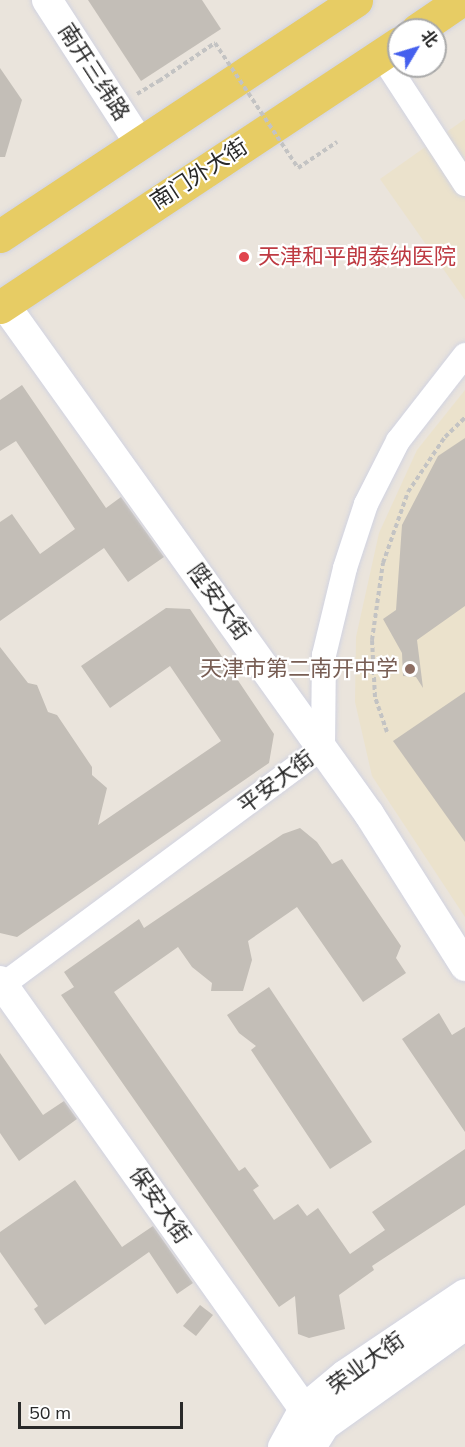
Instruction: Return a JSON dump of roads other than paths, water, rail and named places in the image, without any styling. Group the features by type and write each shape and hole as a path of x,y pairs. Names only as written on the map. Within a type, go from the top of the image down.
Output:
{"main road":[{"path":"435,18 462,0"},
{"path":"0,236 351,1"},
{"name":"南门外大街","path":"2,306 387,51"}],"street":[{"name":"南开三纬路","path":"47,0 140,144"},
{"path":"406,78 465,184"},
{"name":"陞安大街","path":"2,306 323,747 465,966"},
{"name":"平安大街","path":"1,984 323,747 324,656 345,568 366,504 398,441 465,356"},
{"name":"保安大街","path":"1,984 314,1427"},
{"name":"荣业大街","path":"314,1427 345,1376 465,1294"},
{"name":"荣业大街","path":"283,1447 465,1325"}],"place":[{"name":"天津和平朗泰纳医院","path":"244,257"},
{"name":"天津市第二南开中学","path":"410,669"}]}
